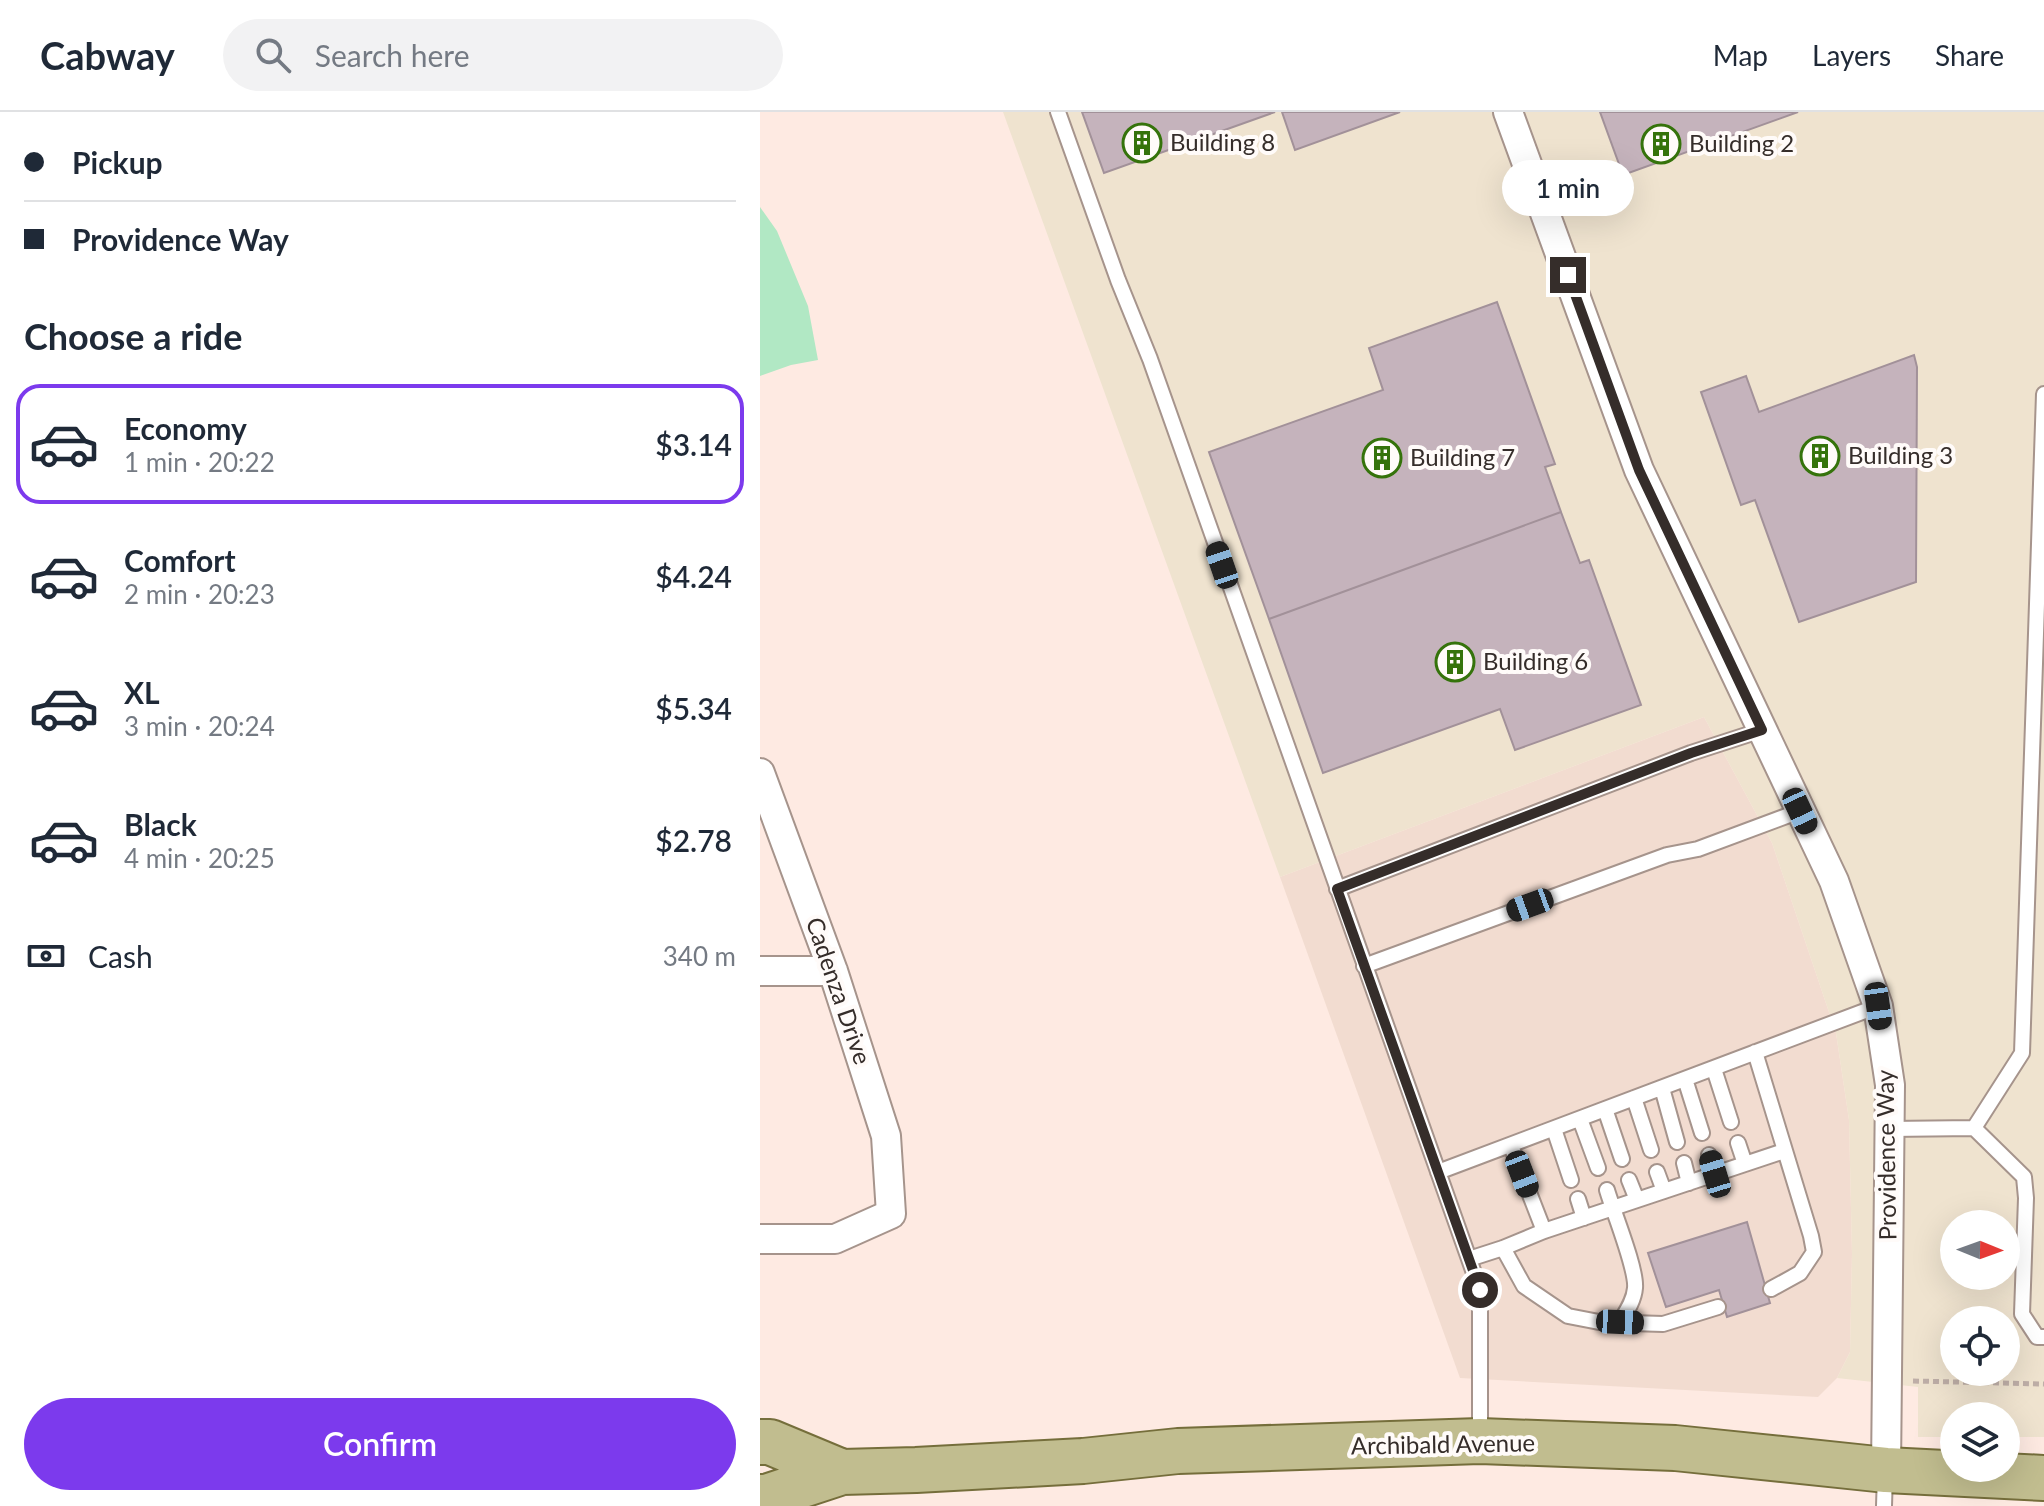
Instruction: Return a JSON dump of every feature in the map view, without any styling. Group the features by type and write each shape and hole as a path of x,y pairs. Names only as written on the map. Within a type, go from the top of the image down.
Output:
{"main road":[{"name":"Archibald Avenue","path":"760,1497 842,1472 1083,1461 1178,1451 1480,1441 1675,1448 1885,1488 2044,1478"},
{"name":"Archibald Avenue","path":"760,1442 770,1442 842,1472"}],"street":[{"name":"Providence Way","path":"1508,112 1639,470 1834,881 1878,1006 1890,1085 1885,1488"},
{"name":"Cadenza Drive","path":"760,773 833,971 886,1136 891,1214 835,1239 760,1239"},
{"path":"760,971 833,971"}],"lane":[{"path":"1058,112 1118,280 1150,359 1480,1290 1480,1441"},
{"path":"1974,1128 2022,1053 2044,394"},
{"path":"1337,889 1691,753 1762,730"},
{"path":"1364,966 1667,855 1698,849 1800,811"},
{"path":"1438,1172 1878,1006"},
{"path":"1755,1052 1814,1252 1800,1273 1771,1289"},
{"path":"1714,1069 1731,1122"},
{"path":"1685,1079 1702,1133"},
{"path":"1662,1088 1677,1142"},
{"path":"1634,1098 1651,1150"},
{"path":"1605,1109 1622,1159"},
{"path":"1580,1119 1598,1168"},
{"path":"1889,1129 1974,1128 2024,1177 2022,1314 2037,1337 2044,1337"},
{"path":"1554,1129 1571,1180"},
{"path":"1738,1143 1745,1164"},
{"path":"1511,1146 1544,1231"},
{"path":"1469,1259 1784,1151"},
{"path":"1709,1155 1715,1174"},
{"path":"1684,1163 1689,1183"},
{"path":"1657,1172 1664,1191"},
{"path":"1629,1180 1637,1200"},
{"path":"1607,1190 1635,1287 1631,1305 1620,1322"},
{"path":"1578,1199 1584,1218"},
{"path":"1503,1248 1524,1286 1568,1316 1599,1322 1663,1324 1718,1307"}],"path":[{"path":"1887,1380 2044,1384"}],"shaded area":[{"path":"1003,112 2044,112 2044,1437 2020,1437 2020,1402 1940,1402 1940,1437 1918,1437 1918,1387 1837,1378 1850,1352 1852,1254 1849,1120 1836,1033 1772,843 1704,717 1280,877"},
{"path":"1704,717 1772,843 1836,1033 1849,1120 1852,1254 1850,1352 1837,1378 1818,1397 1460,1378 1280,877"}],"green space":[{"path":"760,207 777,231 808,306 818,360 760,376"}],"building":[{"name":"Building 8","path":"1082,112 1275,112 1104,173"},
{"name":"Building 8","path":"1282,112 1400,112 1295,150"},
{"name":"Building 2","path":"1600,112 1798,112 1623,175"},
{"name":"Building 7","path":"1497,302 1555,464 1545,467 1561,512 1269,619 1209,452 1383,390 1369,348"},
{"name":"Building 3","path":"1914,355 1917,367 1916,582 1799,622 1755,500 1741,505 1701,392 1746,376 1759,412"},
{"name":"Building 6","path":"1561,512 1580,563 1589,560 1641,705 1515,750 1500,709 1323,773 1269,619"},
{"path":"1747,1222 1770,1303 1727,1317 1719,1290 1666,1307 1648,1253"}],"place":[{"name":"Building 8","path":"1142,143"},
{"name":"Building 2","path":"1661,144"},
{"name":"Building 3","path":"1820,456"},
{"name":"Building 7","path":"1382,458"},
{"name":"Building 6","path":"1455,662"}],"route":[{"path":"1480,1290 1337,889 1691,753 1762,730 1639,470 1568,275"}]}
